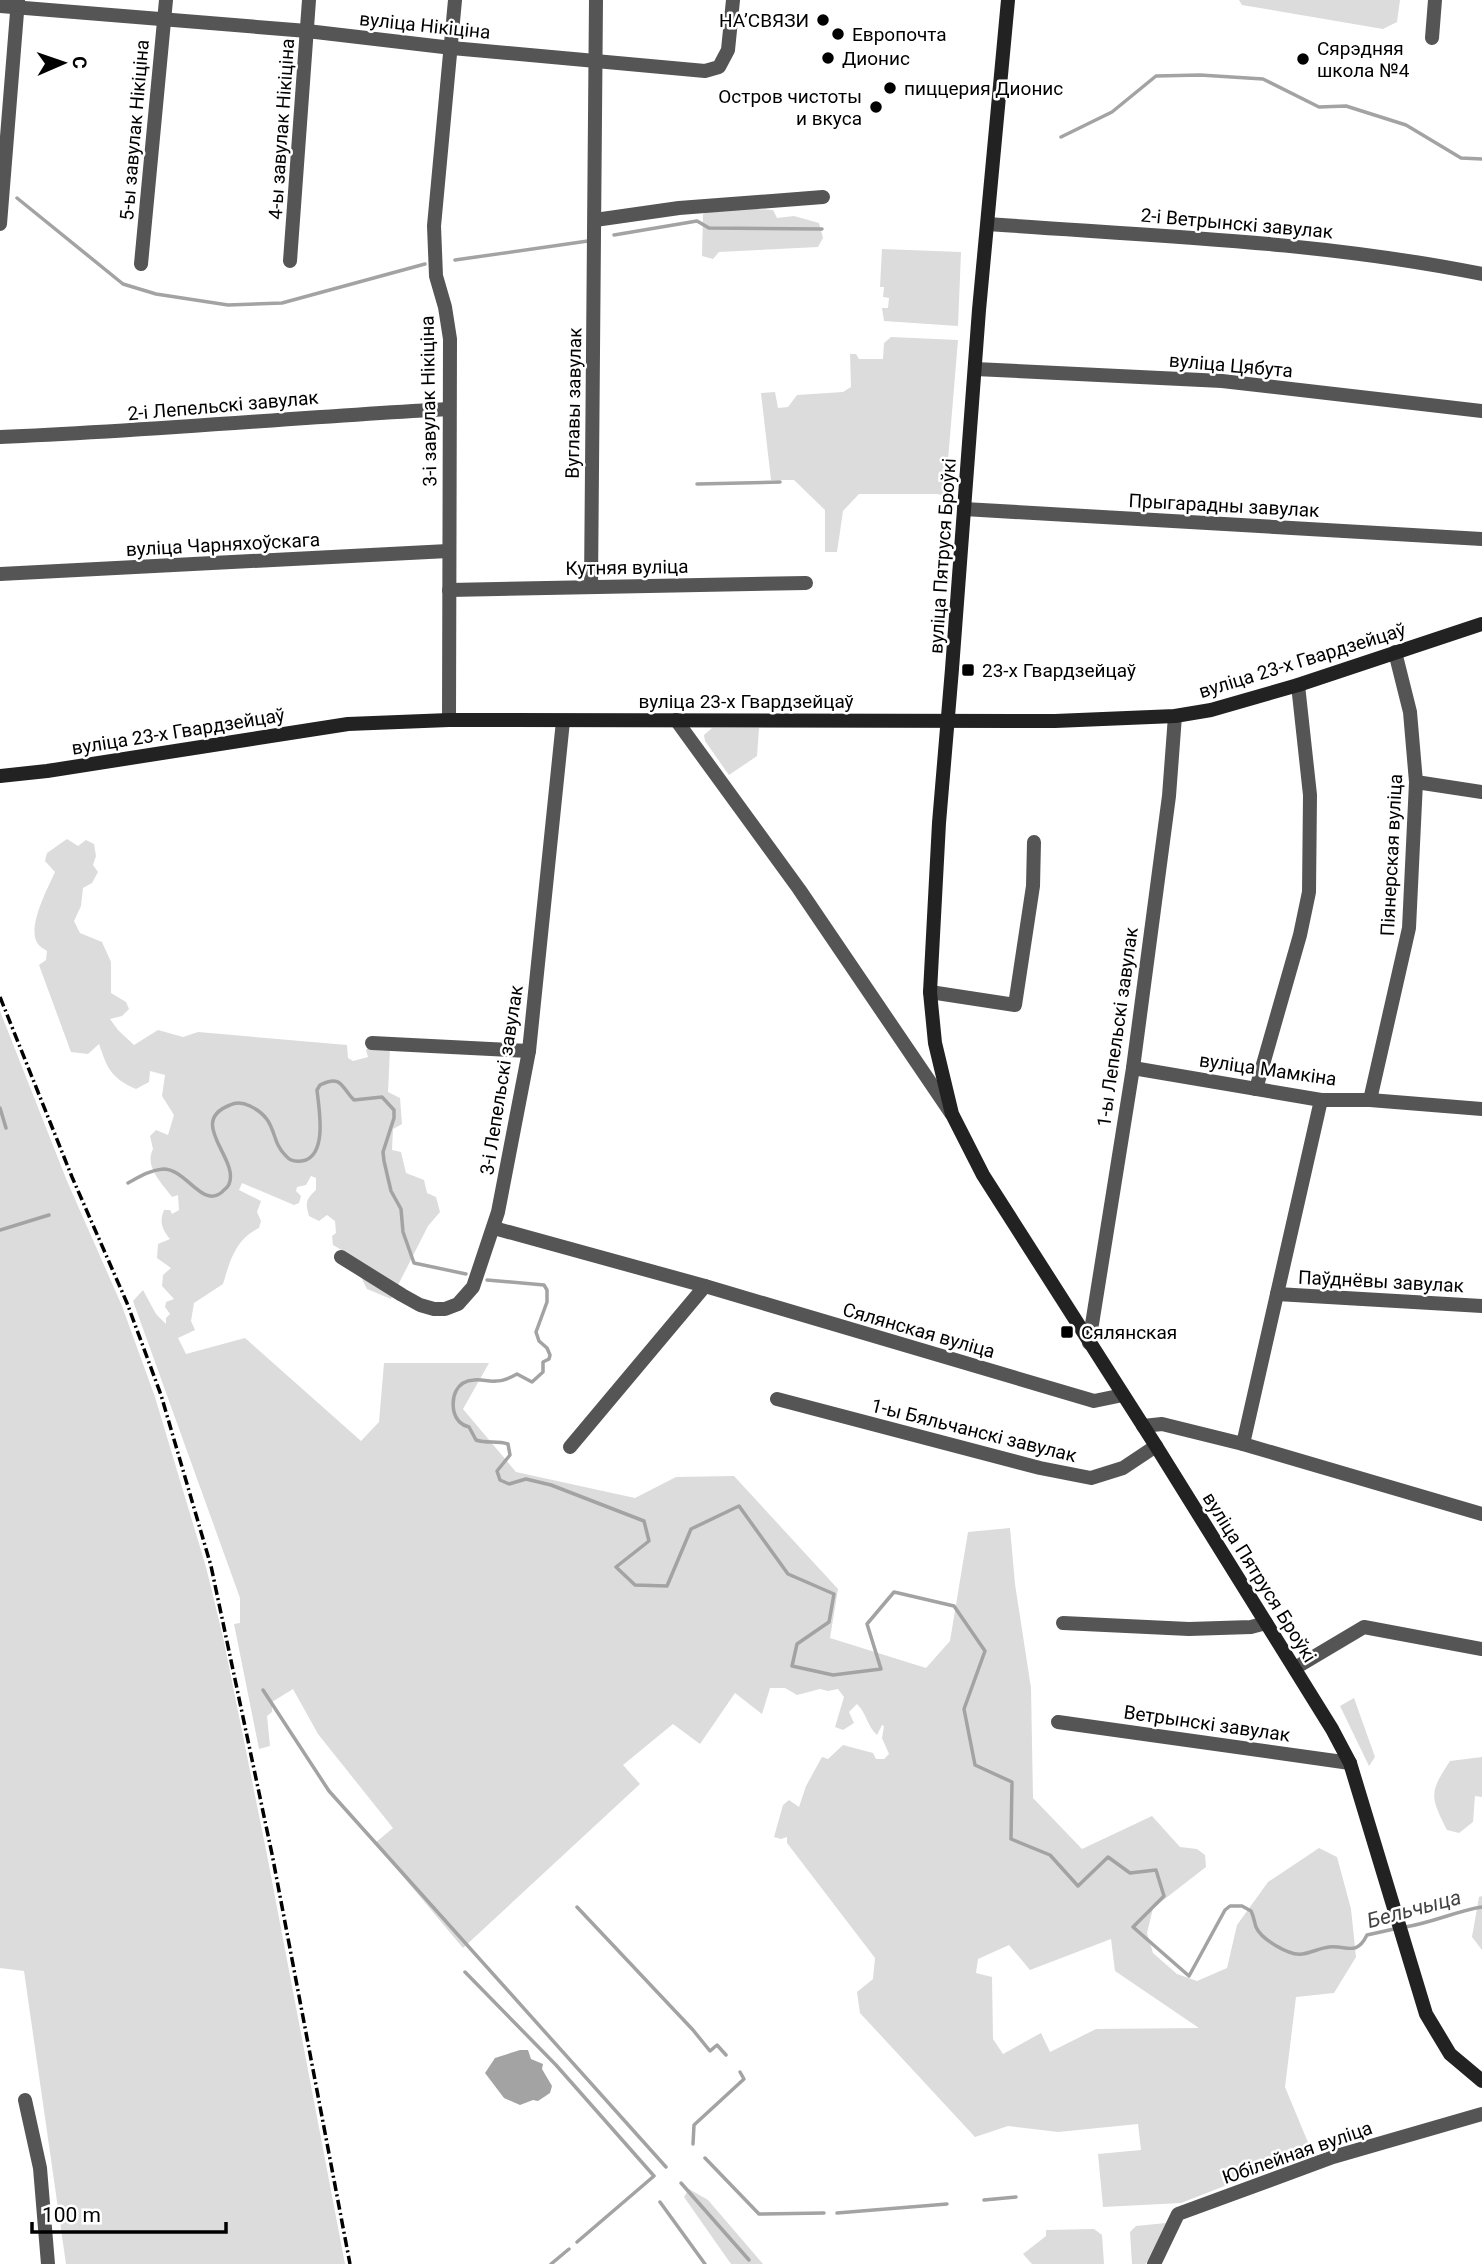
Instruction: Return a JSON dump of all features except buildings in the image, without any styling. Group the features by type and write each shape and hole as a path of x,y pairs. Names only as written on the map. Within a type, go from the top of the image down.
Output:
{"main road":[{"name":"вуліца Пятруся Броўкі","path":"1008,0 939,823 930,992 935,1043 952,1114 983,1175 1295,1668 1350,1763 1426,2014 1450,2054 1482,2081"},
{"name":"вуліца 23-х Гвардзейцаў","path":"0,776 348,724 449,720 1055,721 1175,716 1211,710 1298,685 1482,624"}],"street":[{"name":"5-ы завулак Нікіціна","path":"141,264 166,0"},
{"name":"4-ы завулак Нікіціна","path":"290,261 309,0"},
{"name":"3-і завулак Нікіціна","path":"449,720 450,339 446,307 436,276 435,226 455,0"},
{"name":"Вуглавы завулак","path":"591,586 596,0"},
{"name":"вуліца Нікіціна","path":"0,6 17,3 164,20 307,31 452,48 705,71 719,67 728,50 733,0"},
{"path":"1432,37 1435,0"},
{"path":"0,224 17,3"},
{"path":"595,220 679,208 822,197"},
{"name":"2-і Ветрынскі завулак","path":"988,224 1294,245 1427,263 1482,274"},
{"name":"вуліца Цябута","path":"975,369 1222,381 1482,411"},
{"name":"2-і Лепельскі завулак","path":"0,437 124,432 308,416 449,409"},
{"name":"Прыгарадны завулак","path":"964,509 1482,539"},
{"name":"вуліца Чарняхоўскага","path":"0,574 448,551"},
{"name":"Кутняя вуліца","path":"449,590 806,583"},
{"name":"Піянерская вуліца","path":"1370,1100 1409,928 1416,782 1410,712 1395,652"},
{"path":"1256,1089 1310,891 1310,795 1298,685"},
{"name":"1-ы Лепельскі завулак","path":"1089,1343 1133,1068 1169,796 1175,716"},
{"name":"вуліца Пятруся Броўкі","path":"676,720 799,889 952,1114"},
{"name":"3-і Лепельскі завулак","path":"341,1257 420,1305 445,1309 467,1297 473,1287 494,1227 529,1051 563,721"},
{"path":"1416,782 1482,792"},
{"path":"930,992 1015,1005 1033,886 1034,842"},
{"path":"372,1043 529,1051"},
{"name":"вуліца Мамкіна","path":"1133,1068 1321,1100 1370,1100 1482,1109"},
{"path":"1243,1444 1321,1100"},
{"name":"Сялянская вуліца","path":"494,1227 705,1286 1094,1401 1123,1395"},
{"path":"569,1447 705,1286"},
{"name":"Паўднёвы завулак","path":"1278,1294 1482,1306"},
{"name":"1-ы Бяльчанскі завулак","path":"777,1399 1040,1468 1091,1478 1123,1468 1156,1446"},
{"path":"1143,1426 1162,1424 1243,1444 1482,1514"},
{"path":"1063,1623 1189,1629 1251,1627 1266,1623"},
{"path":"1295,1668 1364,1627 1482,1649"},
{"name":"Ветрынскі завулак","path":"1058,1722 1350,1763"},
{"path":"25,2101 40,2168 48,2264"},
{"name":"Юбілейная вуліца","path":"1154,2264 1178,2214 1333,2157 1482,2114"}],"shaded area":[{"path":"1239,0 1400,0 1397,22 1383,29 1242,5"},
{"path":"712,210 773,210 777,218 794,216 819,223 823,238 818,247 719,252 713,259 702,256 703,214"},
{"path":"882,249 961,252 958,326 884,321 882,308 888,308 889,298 883,297 884,287 880,287"},
{"path":"891,337 958,340 945,496 859,494 843,511 837,552 825,552 825,510 794,480 771,480 761,393 775,392 778,408 788,407 797,395 843,392 851,387 850,354 856,354 859,359 883,359 884,343"},
{"path":"712,728 759,728 757,756 729,775 705,741 704,735"},
{"path":"67,839 78,846 86,840 94,844 96,856 93,865 98,872 92,883 83,888 81,906 74,921 80,933 102,942 111,962 111,993 126,1002 129,1009 122,1016 110,1019 134,1045 158,1030 183,1037 198,1032 347,1045 348,1058 353,1061 368,1057 366,1050 370,1045 390,1049 388,1092 400,1098 402,1124 393,1129 392,1150 401,1152 406,1173 424,1180 427,1193 436,1197 440,1212 428,1226 391,1299 367,1289 350,1255 333,1245 335,1221 327,1215 319,1221 309,1216 307,1202 316,1190 316,1178 311,1176 306,1185 297,1187 296,1191 301,1196 299,1203 294,1205 242,1183 239,1190 261,1201 257,1212 261,1221 259,1228 239,1244 223,1284 194,1303 191,1321 195,1330 178,1338 186,1354 245,1338 361,1441 379,1422 384,1363 489,1363 463,1409 516,1472 635,1498 676,1477 734,1476 838,1589 830,1638 926,1668 950,1641 968,1532 1010,1528 1015,1584 1031,1688 1033,1798 1082,1849 1152,1816 1180,1847 1197,1849 1205,1855 1206,1867 1153,1908 1147,1933 1153,1953 1177,1974 1197,1981 1227,1968 1237,1925 1268,1882 1319,1848 1337,1857 1351,1909 1356,1957 1334,1993 1296,1997 1285,2087 1312,2152 1181,2203 1103,2207 1098,2154 1141,2150 1138,2124 1058,2132 1008,2126 975,2137 860,2013 857,1992 873,1979 875,1958 787,1843 787,1837 774,1837 783,1805 789,1800 799,1807 806,1786 822,1757 828,1759 843,1745 873,1753 876,1759 884,1759 889,1754 882,1738 884,1726 882,1725 877,1735 857,1704 849,1712 854,1723 843,1730 835,1727 844,1697 838,1689 820,1689 797,1695 785,1688 770,1688 762,1714 735,1693 700,1744 673,1724 623,1765 640,1784 463,1948 375,1843 393,1828 318,1734 293,1689 272,1702 272,1712 267,1716 270,1746 259,1749 234,1624 240,1623 240,1598 133,1301 143,1290 156,1314 166,1324 166,1318 170,1314 165,1307 166,1302 174,1299 162,1286 163,1275 171,1268 157,1258 158,1244 170,1239 162,1225 162,1214 164,1210 170,1210 172,1214 179,1210 178,1195 172,1197 155,1174 151,1162 153,1149 150,1136 156,1130 168,1135 174,1115 162,1096 165,1075 150,1071 149,1082 136,1089 115,1076 99,1044 88,1054 71,1052 39,965 46,960 47,951 39,945 35,937 39,908 55,872 45,861 47,853","holes":["1111,1939 1115,1971 1199,2028 1096,2029 1050,2052 1041,2033 1003,2054 993,2039 992,1977 976,1973 978,1959 1009,1945 1030,1970"]},
{"path":"0,1011 67,1181 122,1306 155,1397 206,1567 223,1637 267,1855 345,2264 66,2264 24,1971 0,1968"},
{"path":"1354,1698 1375,1757 1369,1766 1340,1706"},
{"path":"1482,1757 1482,1797 1475,1796 1473,1822 1459,1833 1447,1830 1435,1802 1438,1781 1450,1761"},
{"path":"1482,1896 1482,1950 1472,1937 1479,1897"},
{"path":"528,2050 531,2059 543,2064 542,2069 552,2086 550,2093 538,2101 520,2105 504,2098 485,2073 495,2058"},
{"path":"689,2189 708,2200 763,2264 731,2264 684,2197"},
{"path":"1166,2223 1146,2264 1132,2264 1130,2232 1136,2226"},
{"path":"1094,2229 1102,2235 1104,2264 1032,2264 1023,2254 1046,2236 1046,2230"}],"waterway":[{"path":"1061,137 1112,112 1156,76 1200,75 1263,79 1319,107 1346,106 1406,125 1461,158 1482,159"},
{"path":"17,198 123,284 156,294 228,305 282,303 425,264"},
{"path":"614,235 697,221 709,228 822,229"},
{"path":"455,260 588,241"},
{"path":"697,484 780,482"},
{"name":"Бельчыца","path":"128,1183 149,1172 163,1169 180,1175 208,1196 222,1192 229,1185 230,1174 228,1163 213,1131 213,1121 218,1112 235,1103 250,1106 265,1117 277,1143 288,1158 295,1161 306,1160 313,1155 319,1139 317,1090 320,1085 337,1082 354,1100 382,1097 394,1110 383,1152 384,1161 391,1191 401,1209 403,1232 414,1263 466,1274"},
{"path":"0,1108 6,1128"},
{"name":"Бельчыца","path":"0,1230 49,1215"},
{"name":"Бельчыца","path":"487,1280 544,1285 547,1302 536,1332 539,1341 550,1355 549,1359 543,1362 543,1372 532,1382 517,1374 502,1380 474,1380 463,1383 454,1396 456,1417 469,1427 476,1440 508,1444 510,1455 497,1471 500,1480 509,1484 526,1479 551,1485 644,1521 649,1541 616,1567 635,1585 667,1586 691,1529 739,1506 788,1574 834,1594 829,1622 797,1644 792,1666 833,1675 881,1669 867,1624 894,1592 954,1606 985,1651 964,1709 975,1765 1012,1782 1011,1839 1050,1855 1078,1886 1108,1857 1130,1873 1156,1870 1164,1896 1133,1927 1189,1976 1225,1910 1230,1906 1242,1906 1251,1911 1256,1927 1263,1937 1283,1950 1296,1954 1329,1947 1355,1948 1367,1935 1394,1929"},
{"path":"263,1690 329,1791 666,2167"},
{"path":"577,1907 710,2051 717,2045 726,2055"},
{"name":"Бельчыца","path":"1405,1927 1482,1907"},
{"path":"465,1972 556,2065 654,2176 577,2242"},
{"path":"693,2144 694,2125 744,2079 740,2072"},
{"path":"705,2158 759,2214 824,2213"},
{"path":"681,2183 749,2260"},
{"path":"984,2200 1016,2197"},
{"path":"660,2202 705,2264"},
{"path":"837,2213 947,2204"},
{"path":"551,2264 569,2249"}],"railway":[{"path":"0,997 72,1177 127,1303 161,1395 211,1566 272,1854 350,2264"}],"place":[{"name":"НАʼСВЯЗИ","path":"823,20"},
{"name":"Европочта","path":"838,34"},
{"name":"Дионис","path":"828,58"},
{"name":"Сярэдняя школа №4","path":"1303,59"},
{"name":"пиццерия Дионис","path":"890,88"},
{"name":"Остров чистоты и вкуса","path":"876,107"},
{"name":"23-х Гвардзейцаў","path":"968,670"},
{"name":"Сялянская","path":"1067,1332"}]}
